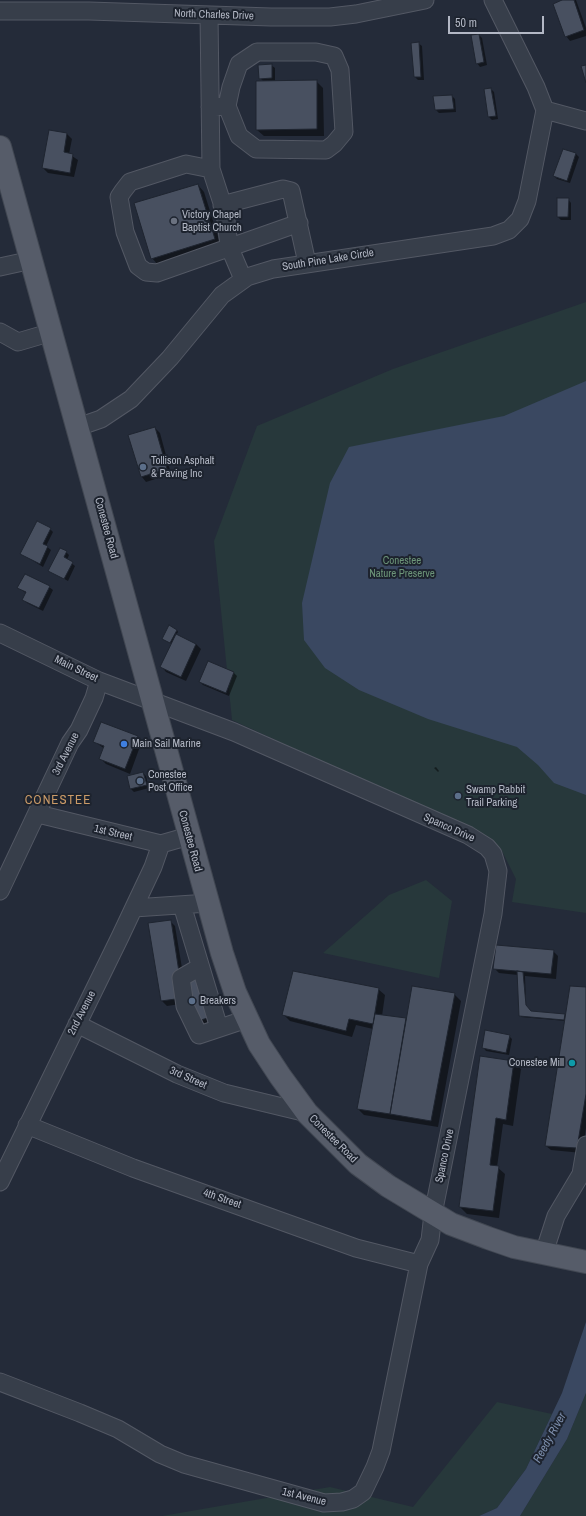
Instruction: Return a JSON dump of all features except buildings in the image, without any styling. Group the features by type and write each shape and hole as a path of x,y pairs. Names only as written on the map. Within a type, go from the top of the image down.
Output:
{"main road":[{"name":"Conestee Road","path":"0,147 208,903 230,979 259,1044 307,1113 328,1136 358,1164 388,1186 451,1224 514,1247 586,1262"}],"street":[{"name":"North Charles Drive","path":"0,10 117,6 209,15 330,17 356,14 425,0"},
{"path":"493,0 536,87 545,110 586,121"},
{"path":"209,15 210,169 221,200 229,246 243,280"},
{"path":"257,52 316,52 334,56 340,70 344,132 334,144 326,150 256,149 239,136 227,106 231,87 239,64 257,52"},
{"path":"210,107 227,106"},
{"name":"South Pine Lake Circle","path":"78,427 101,419 131,399 170,358 222,295 243,280 261,272 493,236 509,230 520,219 527,201 545,110"},
{"path":"210,169 186,164 130,182 119,197 125,232 138,266 146,272 157,273 223,251 229,246 299,222"},
{"path":"221,200 283,188 291,191 307,264"},
{"path":"0,267 32,260"},
{"path":"0,332 18,342 52,332"},
{"name":"Main Street","path":"0,633 99,681 153,701"},
{"name":"3rd Avenue","path":"0,891 4,871 38,814 70,743 79,730 94,698 99,681"},
{"name":"Spanco Drive","path":"153,701 234,732 468,835 483,843 493,854 498,871 493,914 433,1214"},
{"name":"1st Street","path":"38,814 161,844 189,836"},
{"name":"2nd Avenue","path":"0,1182 134,908 153,867 161,844"},
{"path":"134,908 182,906 208,903"},
{"path":"182,906 219,1028"},
{"path":"200,967 181,978 185,1006 199,1035 247,1019"},
{"name":"3rd Street","path":"77,1024 170,1070 224,1093 307,1113"},
{"name":"4th Street","path":"27,1125 133,1168 356,1248 419,1264"},
{"path":"554,1256 556,1216 581,1174 586,1145"},
{"name":"1st Avenue","path":"0,1382 80,1412 118,1429 160,1454 184,1464 324,1502 342,1502 353,1499 363,1492 379,1456 419,1264 430,1240 433,1214"}],"green space":[{"name":"Conestee Nature Preserve","path":"586,302 586,913 512,902 516,879 502,851 480,834 232,720 214,541 257,426 393,369"},
{"path":"426,880 452,901 439,978 323,953 389,895"},
{"path":"586,1393 586,1516 520,1516 567,1439"},
{"path":"497,1402 552,1414 526,1469 497,1508 479,1516 162,1516 330,1487 413,1507"}],"water":[{"path":"586,381 586,795 554,783 538,765 517,747 428,719 359,690 325,668 304,640 302,603 330,483 349,447 504,416"},
{"name":"Reedy River","path":"586,1322 586,1393 567,1439 520,1516 479,1516 497,1508 526,1469 562,1393"}],"place":[{"name":"Victory Chapel Baptist Church","path":"174,221"},
{"name":"Tollison Asphalt & Paving Inc","path":"143,467"},
{"name":"Main Sail Marine","path":"124,744"},
{"name":"Conestee Post Office","path":"140,781"},
{"name":"Swamp Rabbit Trail Parking","path":"458,796"},
{"name":"Breakers","path":"192,1001"},
{"name":"Conestee Mill","path":"572,1063"}],"district":[{"name":"CONESTEE","path":"58,801"}]}
